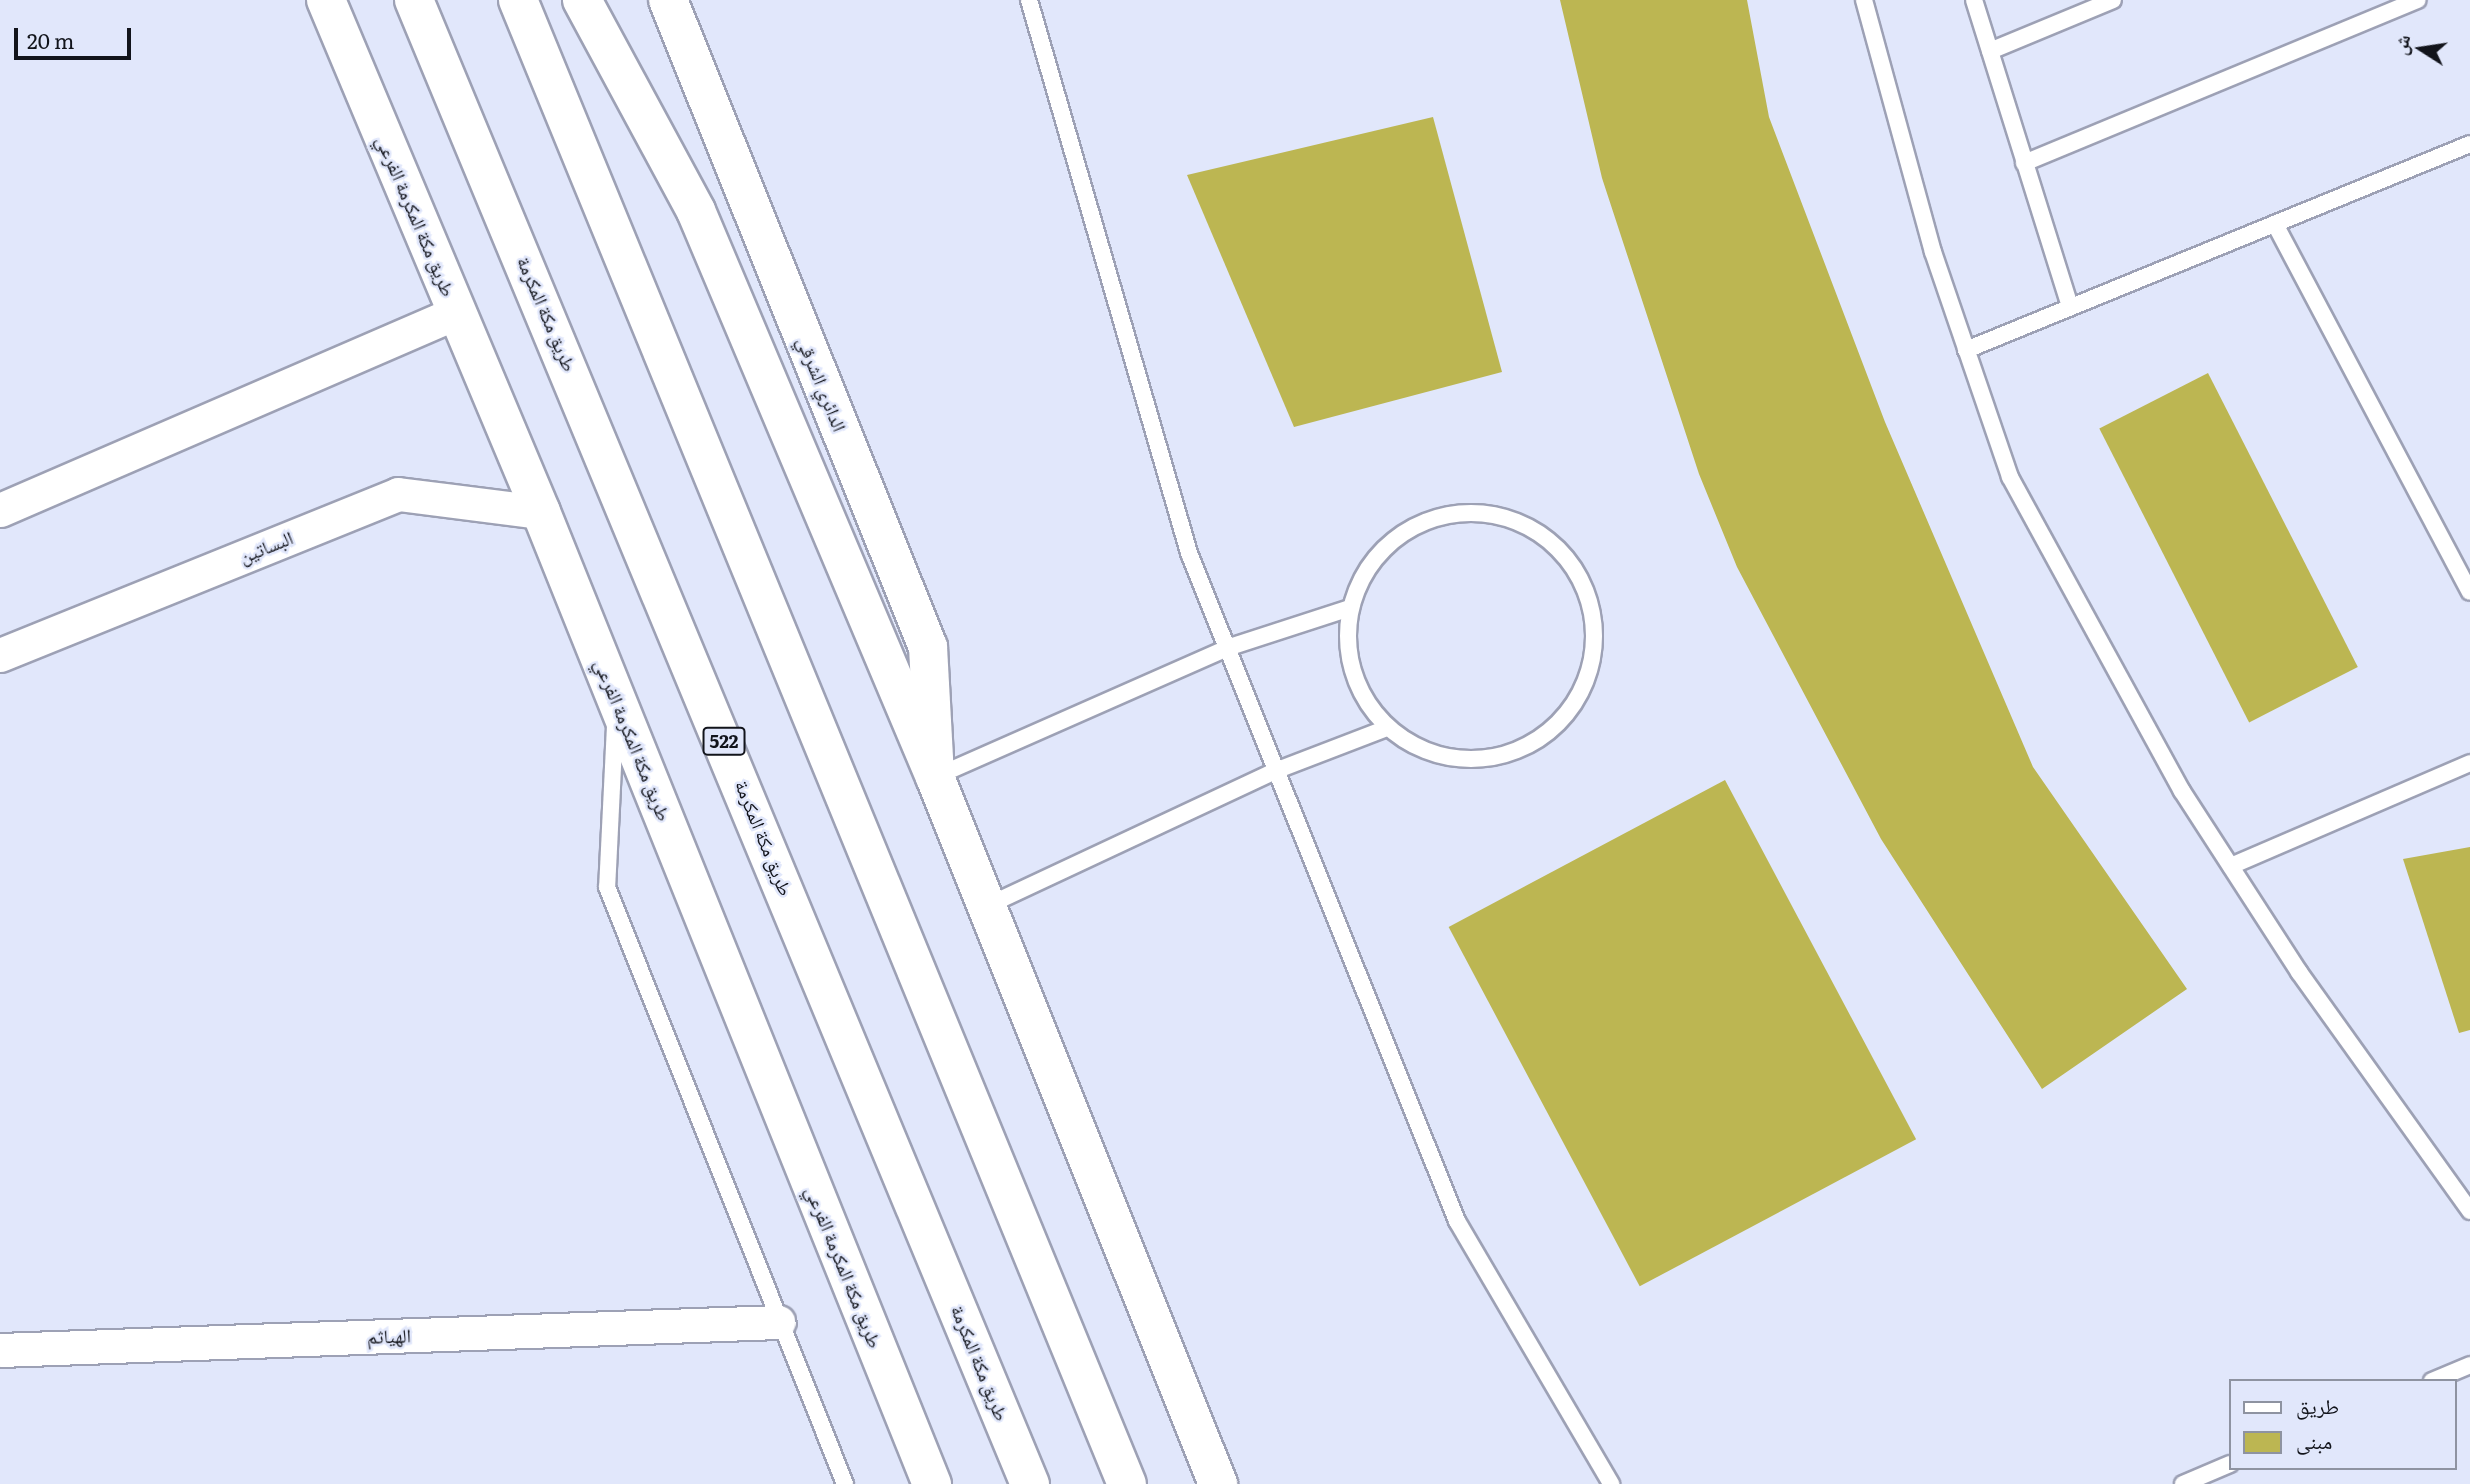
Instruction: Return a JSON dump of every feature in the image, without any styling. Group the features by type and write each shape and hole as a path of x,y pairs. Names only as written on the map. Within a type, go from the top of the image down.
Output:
{"main road":[{"name":"طريق مكة المكرمة الفرعي","path":"326,0 541,512 932,1484"},
{"name":"طريق مكة المكرمة","path":"414,0 1030,1484"},
{"path":"518,0 1126,1484"},
{"path":"582,0 696,211 989,905 1218,1484"},
{"name":"الدائري الشرقي","path":"668,0 928,647 935,777"}],"street":[{"path":"0,510 456,313"},
{"name":"البساتين","path":"0,655 398,494 541,512"},
{"name":"الهياثم","path":"0,1350 779,1322"}],"lane":[{"path":"1029,0 1189,553 1457,1221 1611,1484"},
{"path":"1864,0 1966,350 2010,477 2231,866 2470,1211"},
{"path":"1974,0 2070,307"},
{"path":"1990,51 2113,0"},
{"path":"2024,163 2418,0"},
{"path":"1966,350 2470,144"},
{"path":"2275,224 2470,592"},
{"path":"1478,512 1519,522 1556,545 1582,580 1594,621 1592,664 1575,704 1546,735 1517,750 1465,761 1423,751 1387,728 1353,673 1350,608 1368,568 1397,537 1435,517 1478,512"},
{"path":"935,777 1227,648 1350,608"},
{"path":"616,699 607,887 845,1484"},
{"path":"989,905 1275,771 1387,728"},
{"path":"2231,866 2470,763"},
{"path":"2437,1379 2470,1365"},
{"path":"2183,1484 2228,1465"}],"building":[{"path":"1560,0 1747,0 1769,117 1885,422 2033,767 2187,989 2042,1089 1881,839 1737,567 1699,474 1602,178"},
{"path":"1433,117 1502,372 1294,427 1187,175"},
{"path":"2208,373 2358,667 2249,722 2099,428"},
{"path":"1725,780 1916,1139 1640,1286 1449,927"},
{"path":"2470,847 2470,1030 2459,1033 2403,859"}]}
